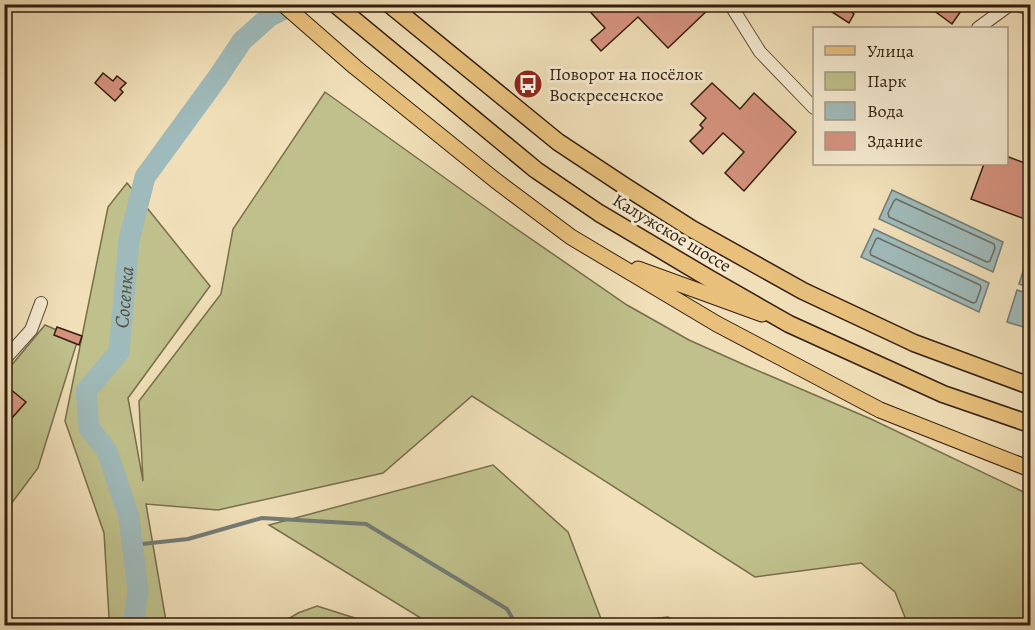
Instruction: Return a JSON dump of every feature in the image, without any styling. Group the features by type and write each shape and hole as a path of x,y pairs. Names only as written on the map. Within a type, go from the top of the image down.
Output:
{"highway":[{"name":"Калужское шоссе","path":"335,4 536,170 599,213 789,324 943,394 1030,424"},
{"name":"Калужское шоссе","path":"394,9 558,142 692,229 803,291 914,343 1030,386"}],"main road":[{"path":"283,4 355,67 495,180 571,237 717,324 880,410 1030,469"},
{"path":"599,253 789,324"}],"street":[{"path":"730,4 760,52 813,107"},
{"path":"979,27 1013,4 1030,9"},
{"path":"4,360 31,330 41,303"}],"green space":[{"path":"325,92 627,305 689,340 871,419 1030,495 1030,625 908,625 895,592 861,563 755,577 472,396 383,473 218,510 146,504 166,621 163,625 105,625 109,617 104,533 65,421 108,207 127,183 210,286 128,398 143,481 139,401 221,294 233,229"},
{"path":"45,325 78,339 38,468 5,512 5,373"},
{"path":"493,465 568,532 603,624 668,617 682,625 432,625 269,525"},
{"path":"317,606 377,625 278,625 298,613"}],"water":[{"path":"892,190 1003,242 993,272 879,219"},
{"path":"874,229 989,283 979,312 861,257"},
{"path":"1030,253 1030,288 1019,284"},
{"path":"1017,290 1030,294 1030,329 1007,322"}],"building":[{"path":"583,4 714,4 668,48 638,17 601,51 591,40 605,28"},
{"path":"837,4 854,14 849,23 832,12"},
{"path":"925,4 952,4 961,11 952,24"},
{"path":"103,73 113,81 117,76 126,83 120,89 123,92 115,101 95,83"},
{"path":"712,83 740,109 754,93 796,132 744,191 725,173 744,152 723,133 703,154 690,141 703,128 700,125 706,118 691,104"},
{"path":"1008,157 1030,165 1030,221 971,199 984,165 1008,165"},
{"path":"57,327 82,336 79,345 54,335"},
{"path":"4,384 26,402 4,427"}],"waterway":[{"name":"Сосенка","path":"133,626 138,591 129,517 107,451 89,428 86,391 119,352 129,240 145,177 242,41 270,16 294,4"},
{"path":"133,545 188,539 262,518 366,524 507,609 517,626"}],"place":[{"name":"Поворот на посёлок Воскресенское","path":"528,84"}]}
